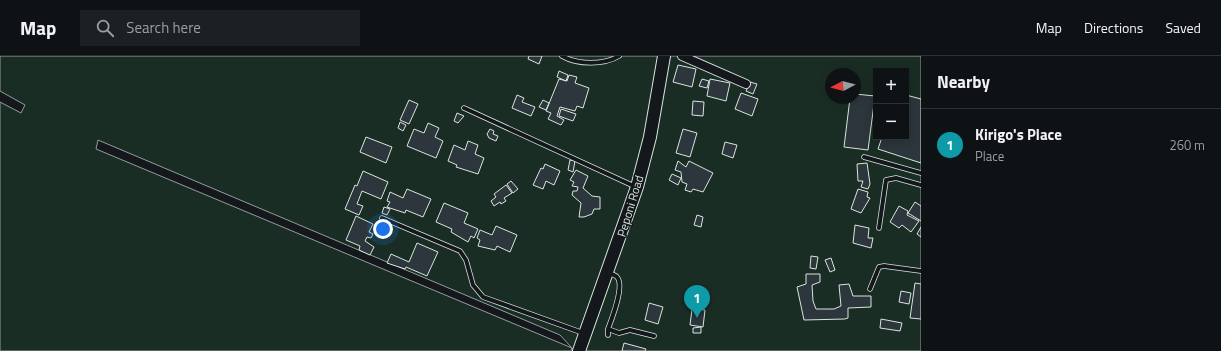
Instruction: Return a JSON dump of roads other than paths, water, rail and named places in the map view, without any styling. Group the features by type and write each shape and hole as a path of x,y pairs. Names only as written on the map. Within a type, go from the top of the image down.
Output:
{"main road":[{"name":"Peponi Road","path":"579,351 637,187 650,137 664,56"}],"street":[{"path":"682,56 746,84"}],"lane":[{"path":"562,56 577,61 599,63 610,61 619,56"},
{"path":"464,108 637,187"},
{"path":"864,157 921,173"},
{"path":"880,228 886,180 896,178 921,185"},
{"path":"382,218 460,251 466,260 473,285 483,297 585,334"},
{"path":"870,289 879,267 921,271"},
{"path":"607,273 616,276 620,281 620,292 608,329 608,335"},
{"path":"608,329 618,333 630,330 654,336"}],"place":[{"name":"Kirigo's Place","path":"697,318"}]}
